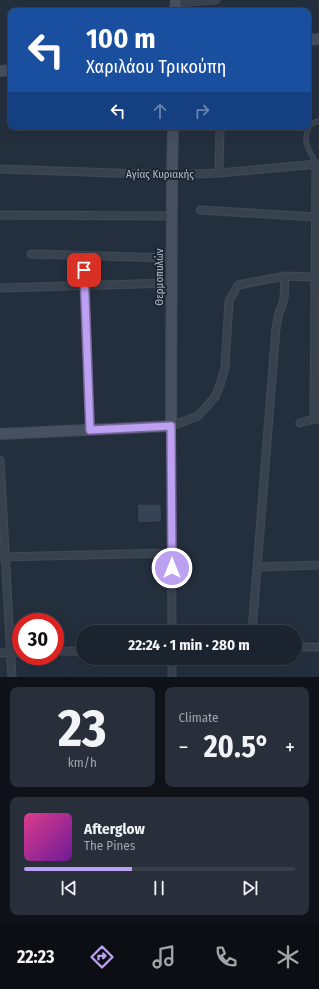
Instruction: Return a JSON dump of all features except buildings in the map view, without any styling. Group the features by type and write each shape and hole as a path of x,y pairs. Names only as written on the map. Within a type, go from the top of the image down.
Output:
{"street":[{"path":"175,5 216,0"},
{"name":"Θερμοπυλών","path":"171,426 173,130"},
{"path":"219,173 220,130"},
{"path":"300,424 316,419 315,278 318,164"},
{"name":"Αγίας Κυριακής","path":"0,169 172,175 219,173 318,164"},
{"path":"200,210 316,217"},
{"path":"0,215 172,216"},
{"path":"31,254 171,258"},
{"path":"84,255 90,430"},
{"path":"0,434 171,426 198,416 215,397 221,382 225,367 229,301 238,285 285,276 315,278"},
{"path":"253,625 276,328 278,312 282,306 284,298 285,276"},
{"path":"0,288 172,284"},
{"path":"171,426 172,625"},
{"path":"0,460 3,557 12,677"},
{"path":"3,557 171,553"},
{"path":"257,568 319,565"},
{"path":"302,647 319,647"},
{"path":"64,652 76,651"},
{"path":"0,653 11,652"},
{"path":"172,665 172,677"}],"lane":[{"path":"308,130 305,140 307,149 318,164"}],"route":[{"path":"84,270 90,430 171,426 172,568"}]}
